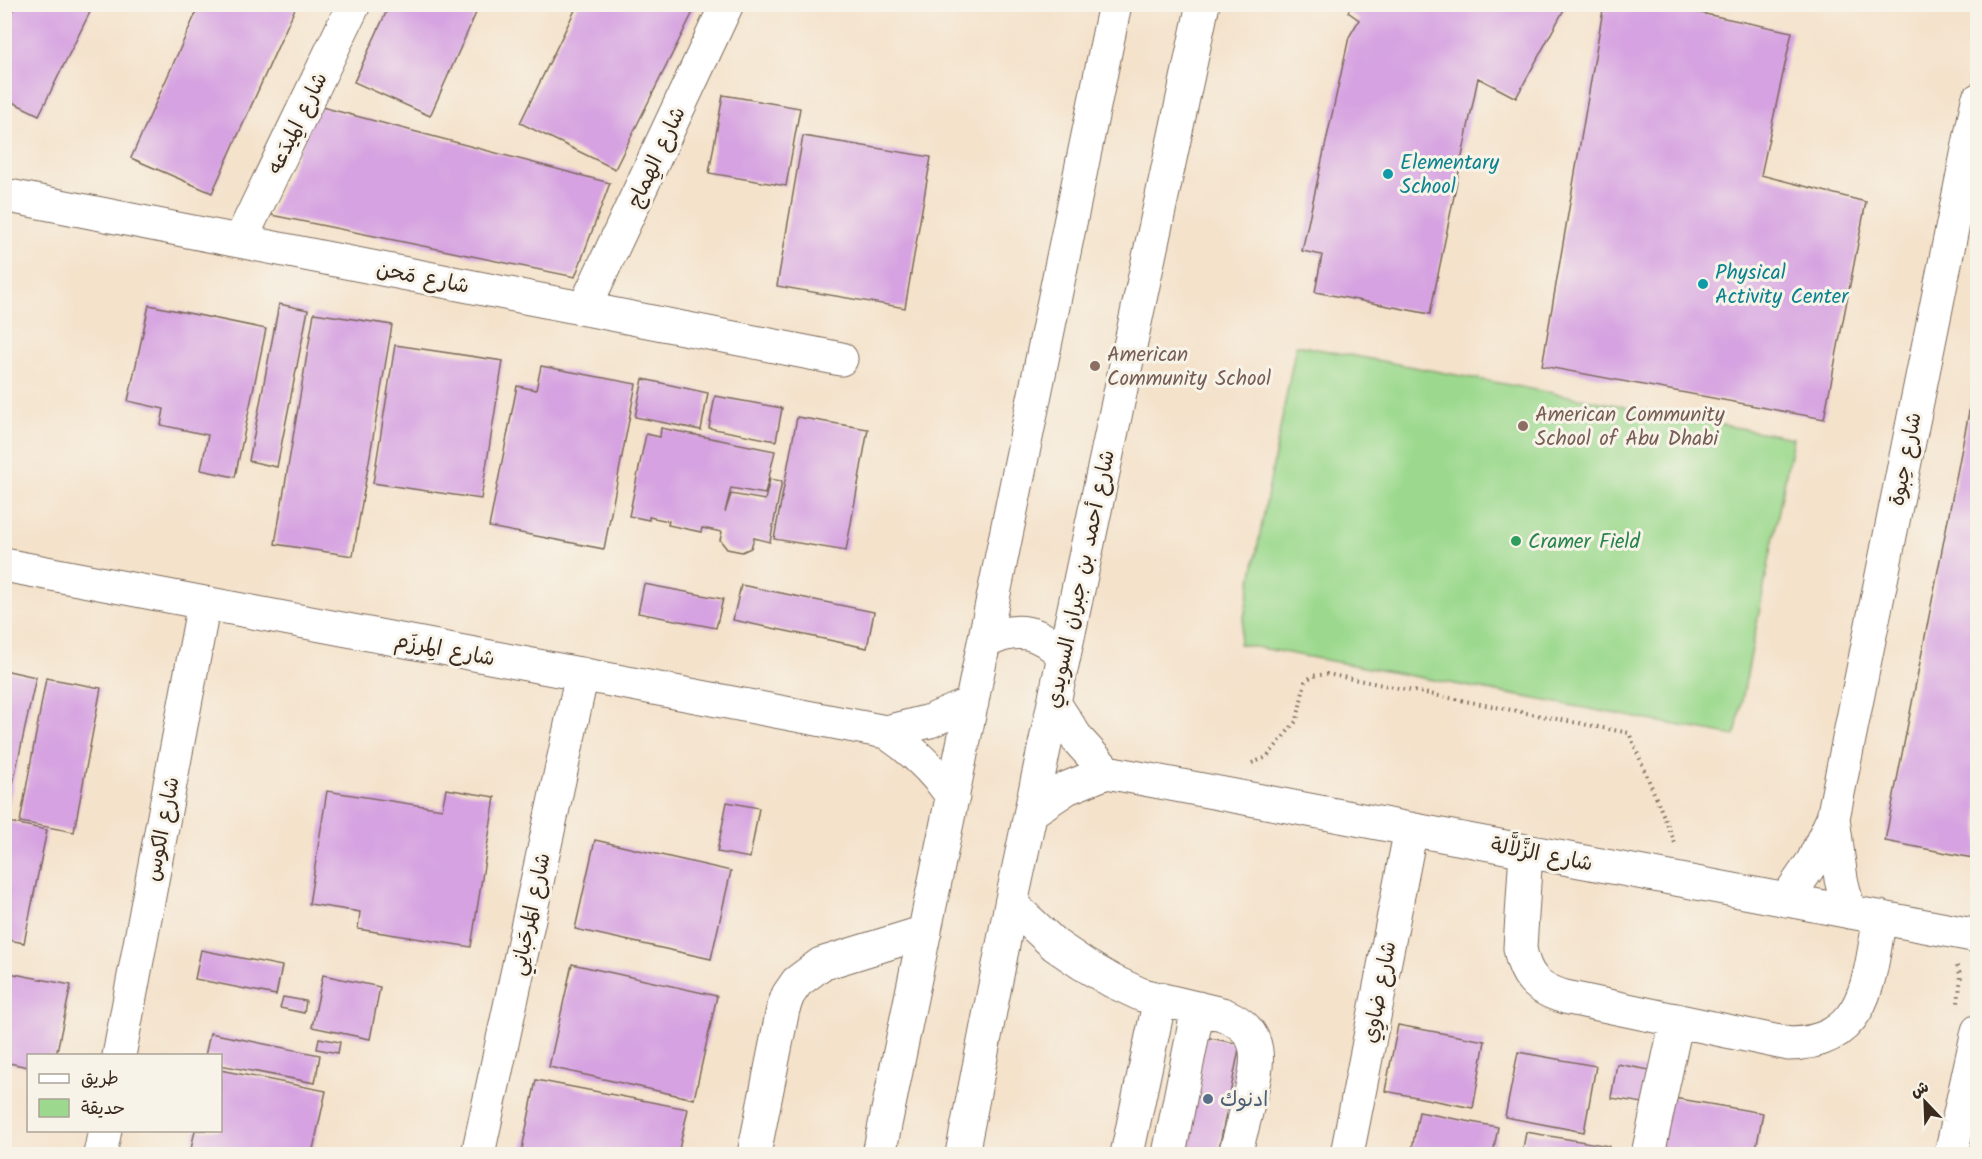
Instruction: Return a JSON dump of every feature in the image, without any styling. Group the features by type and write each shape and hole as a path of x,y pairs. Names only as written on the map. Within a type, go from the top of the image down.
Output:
{"street":[{"name":"شارع المِيدَعه","path":"240,241 354,4"},
{"name":"شارع الهِماج","path":"584,309 727,4"},
{"path":"879,1155 1115,4"},
{"name":"شارع أحمد بن جبران السويدي","path":"962,1155 1011,904 1203,4"},
{"name":"شارع حِبوة","path":"1786,900 1813,861 1833,818 1977,100"},
{"name":"شارع مَحن","path":"4,195 841,359"},
{"name":"شارع المِرزَم","path":"4,565 886,732 923,760 953,797"},
{"name":"شارع الكوس","path":"119,1054 204,603"},
{"path":"984,643 997,635 1012,632 1027,633 1042,637 1064,657"},
{"name":"شارع المَرحَبانِي","path":"478,1155 582,674"},
{"path":"1031,812 1067,788 1107,772 1078,740 1054,703"},
{"name":"شارع المِرزَم","path":"886,732 930,721 972,704"},
{"name":"شارع الزَّلاَّلة","path":"1107,772 1977,936"},
{"name":"شارع حِبوة","path":"1833,818 1864,914"},
{"name":"شارع ضاوِي","path":"1347,1155 1411,829"},
{"path":"1526,851 1520,948 1522,962 1529,975 1539,986 1551,993 1789,1044 1803,1044 1830,1035 1842,1027 1860,1005 1867,987 1864,914"},
{"path":"1011,904 1055,945 1083,964 1142,995 1233,1018 1250,1034 1255,1044 1257,1068 1235,1155"},
{"path":"754,1155 783,1009 788,995 797,982 822,964 925,932"},
{"path":"1127,1155 1160,999"},
{"path":"1169,1155 1198,1008"},
{"path":"1951,1155 1972,1079 1967,1019"},
{"path":"1648,1155 1677,1020"},
{"path":"100,1155 105,1132"}],"path":[{"path":"1243,764 1251,764 1267,757 1297,720 1305,682 1312,676 1328,674 1629,733 1678,851 1673,879"},
{"path":"1955,959 1961,976 1967,1019"}],"green space":[{"name":"Cramer Field","path":"1296,345 1793,438 1735,736 1239,644"}],"building":[{"path":"16,4 94,4 39,115 4,98 4,27"},
{"path":"200,4 297,4 212,193 131,158"},
{"path":"390,4 480,4 430,116 354,82"},
{"path":"578,4 697,4 615,169 520,123"},
{"name":"Elementary School","path":"1352,4 1567,4 1516,98 1478,78 1430,314 1315,292 1322,255 1302,251 1349,37 1359,20 1348,12"},
{"name":"Physical Activity Center","path":"1604,4 1657,4 1792,32 1761,175 1866,202 1824,419 1542,366"},
{"path":"723,95 800,108 786,186 709,173"},
{"path":"318,106 610,183 575,277 271,215"},
{"path":"803,136 931,157 905,308 777,286"},
{"path":"279,304 308,310 277,467 249,461"},
{"path":"149,305 266,329 235,477 201,470 208,435 161,425 164,409 128,401"},
{"path":"314,313 392,325 353,556 275,544"},
{"path":"395,345 503,361 481,499 373,483"},
{"path":"541,366 636,384 604,549 489,527 517,386 536,390"},
{"path":"1976,376 1978,376 1978,859 1885,841"},
{"path":"643,379 708,393 701,430 635,417"},
{"path":"715,396 782,408 776,441 709,428"},
{"path":"797,417 868,429 846,551 774,539"},
{"path":"661,428 775,451 765,494 731,488 725,512 731,494 765,500 770,479 782,481 770,542 754,538 751,548 742,552 727,549 720,540 722,532 702,528 701,532 668,525 669,521 629,516 646,434 660,437"},
{"path":"644,584 723,599 716,628 638,613"},
{"path":"741,585 874,612 867,648 733,620"},
{"path":"4,670 36,677 8,807 4,807"},
{"path":"46,678 101,688 74,832 20,822"},
{"path":"446,789 495,797 471,947 358,929 360,912 309,904 327,791 442,809"},
{"path":"727,802 759,808 750,858 717,852"},
{"path":"4,821 47,830 24,943 4,939"},
{"path":"595,840 731,871 711,959 575,929"},
{"path":"201,950 282,966 276,995 195,979"},
{"path":"572,964 717,996 694,1099 549,1067"},
{"path":"4,972 71,985 56,1054 27,1054 27,1067 4,1062"},
{"path":"323,975 380,987 370,1039 312,1027"},
{"path":"283,997 306,1001 304,1013 280,1008"},
{"path":"1398,1025 1485,1041 1473,1108 1385,1091"},
{"path":"210,1033 320,1055 315,1083 222,1065 222,1054 205,1054"},
{"name":"ادنوك","path":"1200,1036 1240,1044 1218,1154 1175,1154"},
{"path":"319,1038 340,1042 338,1053 317,1049"},
{"path":"1518,1052 1596,1066 1584,1132 1505,1117"},
{"path":"1617,1064 1650,1070 1643,1103 1611,1098"},
{"path":"222,1070 326,1091 312,1154 190,1154 195,1132 222,1132"},
{"path":"536,1080 688,1109 678,1154 521,1154"},
{"path":"1668,1097 1763,1113 1755,1154 1659,1154"},
{"path":"1419,1112 1498,1127 1493,1154 1411,1154"},
{"path":"1526,1132 1609,1146 1608,1154 1522,1154"}],"place":[{"name":"Elementary School","path":"1388,174"},
{"name":"Physical Activity Center","path":"1703,284"},
{"name":"American Community School","path":"1095,366"},
{"name":"American Community School of Abu Dhabi","path":"1523,426"},
{"name":"Cramer Field","path":"1516,541"},
{"name":"ادنوك","path":"1208,1099"}]}
